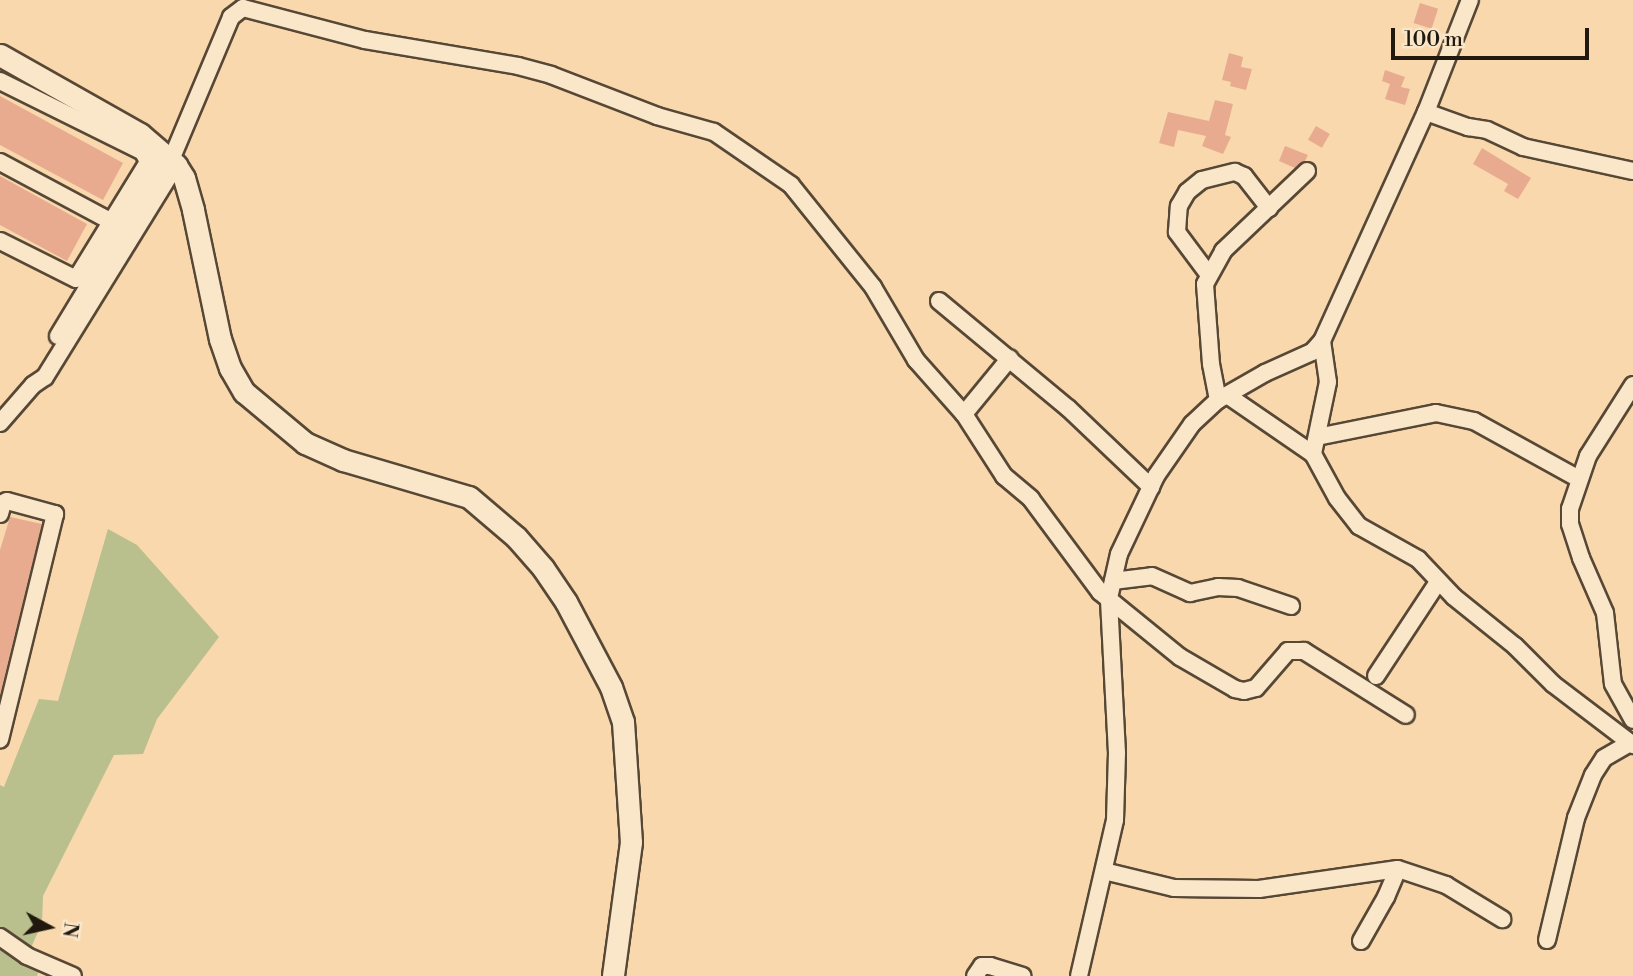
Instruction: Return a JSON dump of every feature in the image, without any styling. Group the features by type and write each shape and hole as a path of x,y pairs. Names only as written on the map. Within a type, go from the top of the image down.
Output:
{"street":[{"path":"1079,976 1115,820 1118,787 1109,598 1119,554 1151,487 1181,437 1223,398 1311,352 1322,341 1426,112 1470,0"},
{"path":"0,423 45,377 171,160 231,17 243,8 365,40 496,61 551,75 657,116 707,129 775,172 791,186 859,268 916,359 964,414 1004,476 1031,499 1100,592 1180,657 1235,689 1244,691 1256,688 1288,651 1304,651 1406,715"},
{"path":"0,55 140,134 171,160 184,178 193,210 219,339 230,369 244,392 305,443 342,460 469,497 516,537 542,568 572,614 611,687 623,722 631,842 613,976"},
{"path":"0,81 147,156 148,162 78,277 73,279 0,241"},
{"path":"1426,112 1468,127 1487,130 1523,148 1633,171"},
{"path":"0,162 110,221"},
{"path":"1307,171 1223,251 1209,275 1203,293 1211,364 1223,398 1313,454 1337,498 1359,526 1408,552 1438,582 1515,646 1553,684 1631,744 1604,758 1593,775 1576,818 1547,940"},
{"path":"1209,275 1177,232 1179,206 1187,192 1202,180 1234,172 1244,176 1269,208"},
{"path":"940,301 1010,358 1151,487"},
{"path":"1313,454 1328,382 1322,341"},
{"path":"964,414 1010,358"},
{"path":"1633,385 1604,428 1579,479 1570,509 1570,524 1605,612 1613,684 1633,720"},
{"path":"1317,437 1436,413 1474,421 1579,479"},
{"path":"0,514 3,503 7,501 55,514 0,739"},
{"path":"1113,581 1152,576 1190,593 1218,587 1238,588 1291,606"},
{"path":"1376,676 1438,582"},
{"path":"1104,871 1174,888 1259,889 1398,869 1446,885 1502,919"},
{"path":"1361,940 1386,897 1398,869"},
{"path":"0,937 27,956 73,976"},
{"path":"975,976 982,966 990,966 1022,976"}],"green space":[{"path":"108,529 137,545 219,637 157,719 143,754 114,755 43,896 42,923 25,961 40,967 37,976 0,976 0,785 4,787 39,699 58,701"}],"building":[{"path":"1420,3 1438,9 1432,29 1414,23"},
{"path":"1229,53 1243,57 1241,67 1252,69 1246,90 1230,86 1231,82 1222,80"},
{"path":"1385,70 1405,77 1401,87 1410,89 1405,105 1385,99 1390,84 1382,81"},
{"path":"0,96 123,163 103,200 0,145"},
{"path":"1215,100 1233,104 1225,135 1231,137 1223,154 1202,146 1206,136 1178,130 1174,147 1159,143 1168,112 1209,121"},
{"path":"1316,126 1330,134 1322,148 1308,140"},
{"path":"1285,146 1308,155 1305,161 1295,168 1279,161"},
{"path":"1482,148 1531,178 1518,199 1504,191 1508,184 1473,164"},
{"path":"0,176 87,224 67,261 0,225"},
{"path":"10,517 42,524 0,695 0,550"}]}
